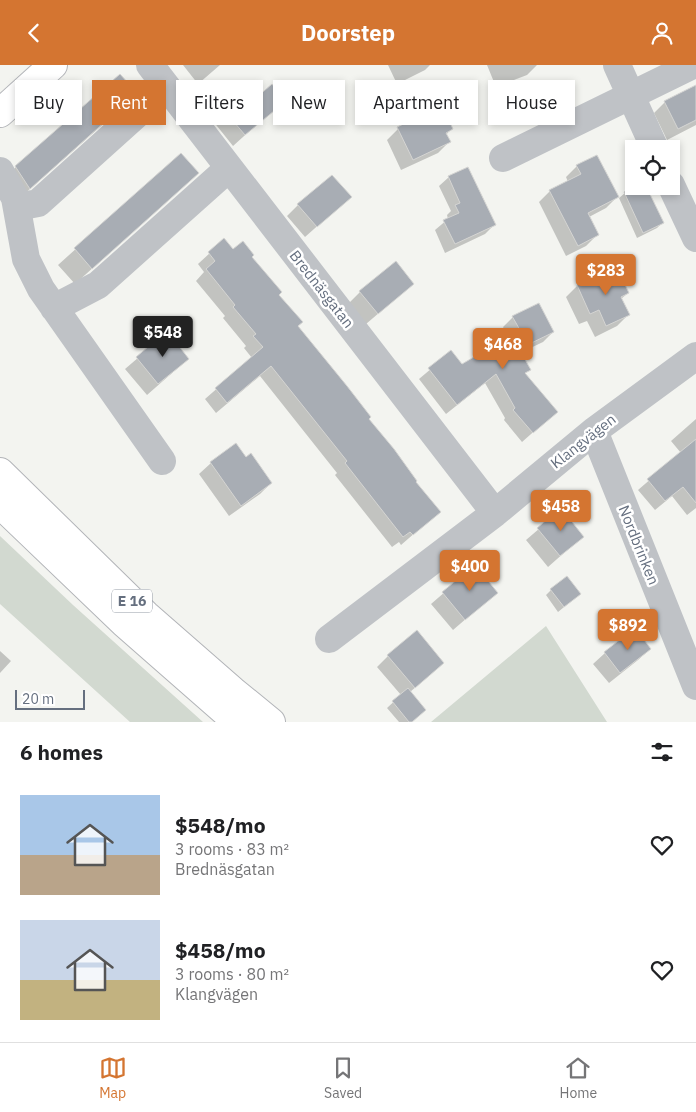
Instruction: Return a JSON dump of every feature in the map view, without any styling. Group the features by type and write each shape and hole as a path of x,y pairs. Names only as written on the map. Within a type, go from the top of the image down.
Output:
{"main road":[{"path":"0,113 53,65"},
{"name":"E 16","path":"0,472 146,615 271,722"},
{"name":"E 16","path":"0,504 124,623 237,722"}],"street":[{"name":"Brednäsgatan","path":"150,65 495,513"},
{"path":"617,65 651,140"},
{"path":"503,158 693,65"},
{"path":"16,207 38,203 167,87"},
{"path":"54,308 98,285 229,167"},
{"path":"0,171 15,198 26,259 41,289 162,461"},
{"path":"676,195 696,238"},
{"name":"Klangvägen","path":"329,639 495,513 594,431 696,356"},
{"name":"Nordbrinken","path":"594,431 696,686"}],"shaded area":[{"path":"0,536 73,605 203,722 130,722 0,604"},
{"path":"546,626 607,722 431,722"}],"building":[{"path":"120,74 125,80 113,80"},
{"path":"272,84 273,85 273,112 263,120 263,92"},
{"path":"696,85 696,120 678,129 664,101"},
{"path":"92,99 92,125 101,125 30,189 15,166 62,125 82,125 82,107"},
{"path":"237,125 257,125 245,135"},
{"path":"401,125 451,125 453,129 446,133 451,142 413,160 397,127"},
{"path":"181,153 199,173 92,269 74,248"},
{"path":"597,155 619,197 588,213 599,235 578,246 549,190 581,174 576,165"},
{"path":"468,167 496,225 455,244 443,220 459,213 455,205 460,203 448,176"},
{"path":"332,175 352,197 317,227 297,204"},
{"path":"625,195 650,195 664,223 643,233"},
{"path":"224,238 233,249 243,241 254,255 252,257 282,292 279,295 303,322 298,326 371,417 369,419 441,512 413,535 410,532 403,537 345,463 347,461 271,366 227,403 215,388 263,347 253,336 256,334 233,307 235,305 206,269 215,261 208,252"},
{"path":"396,261 414,284 378,314 359,291"},
{"path":"616,266 629,293 621,297 630,315 606,326 599,310 590,314 577,285"},
{"path":"539,303 554,332 519,349 531,370 525,373 558,412 533,433 513,410 515,408 496,374 457,405 428,368 451,350 462,364 520,330 512,316"},
{"path":"167,331 189,359 158,384 136,357"},
{"path":"696,439 696,503 683,487 665,501 647,479"},
{"path":"236,443 246,457 251,453 272,483 241,506 210,462"},
{"path":"561,508 584,537 560,556 537,528"},
{"path":"475,565 498,593 465,620 442,592"},
{"path":"567,576 581,594 564,607 550,589"},
{"path":"635,628 651,649 620,673 604,652"},
{"path":"417,630 444,663 415,688 387,655"},
{"path":"408,688 426,710 412,722 409,722 392,701"}]}
